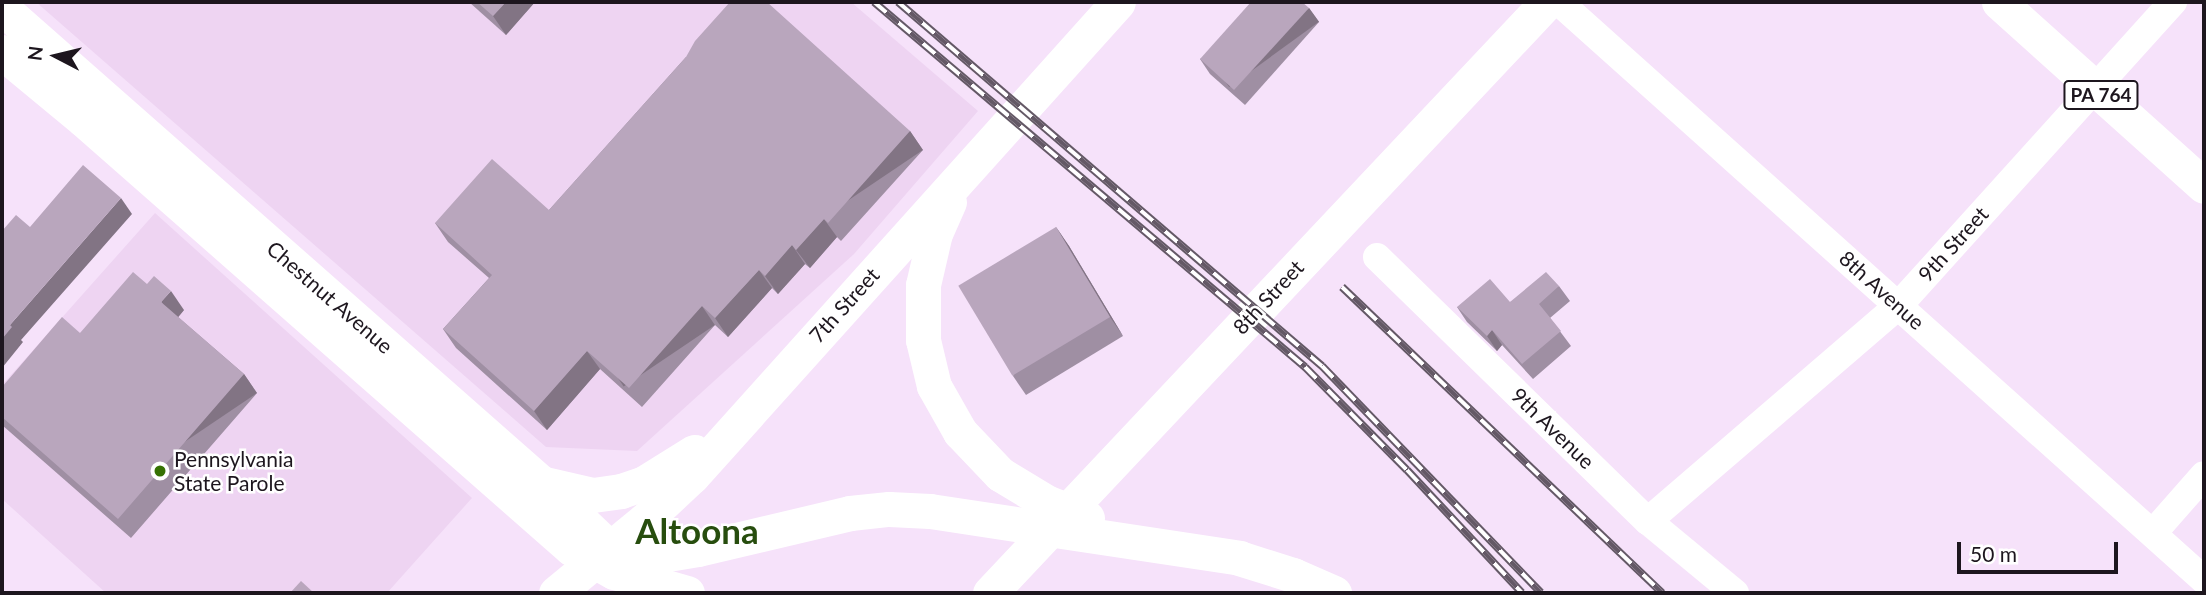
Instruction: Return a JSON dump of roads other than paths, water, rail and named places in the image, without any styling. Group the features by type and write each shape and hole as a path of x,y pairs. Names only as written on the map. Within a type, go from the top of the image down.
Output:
{"main road":[{"name":"7th Street","path":"556,593 618,573 692,475 1118,2"},
{"name":"8th Street","path":"989,593 1547,2"},
{"name":"PA 764","path":"1999,2 2204,187"},
{"name":"Chestnut Avenue","path":"2,8 540,482 618,573"},
{"name":"Chestnut Avenue","path":"2,52 83,119 552,533 618,573"},
{"path":"974,163 951,198 934,233 923,285 922,340 934,386 960,432 1000,474 1046,502 1108,526 1239,558 1293,575 1334,593"},
{"path":"540,482 568,492 593,495 621,491 644,483 716,436 766,391"},
{"path":"618,573 698,549 839,515 890,509 930,511 1205,551"},
{"path":"976,593 1025,554"},
{"path":"618,573 687,593"}],"street":[{"name":"8th Avenue","path":"1559,2 2204,580"},
{"name":"9th Street","path":"1648,520 1899,305 2173,2"},
{"name":"9th Avenue","path":"1377,257 1648,520 1735,593"},
{"path":"2153,533 2204,475"}],"railway":[{"path":"874,2 1305,367 1407,470 1522,593"},
{"path":"898,2 1322,366 1541,593"},
{"path":"1342,287 1662,593"}],"place":[{"name":"Pennsylvania State Parole","path":"160,471"}],"district":[{"name":"Altoona","path":"697,530"}]}
